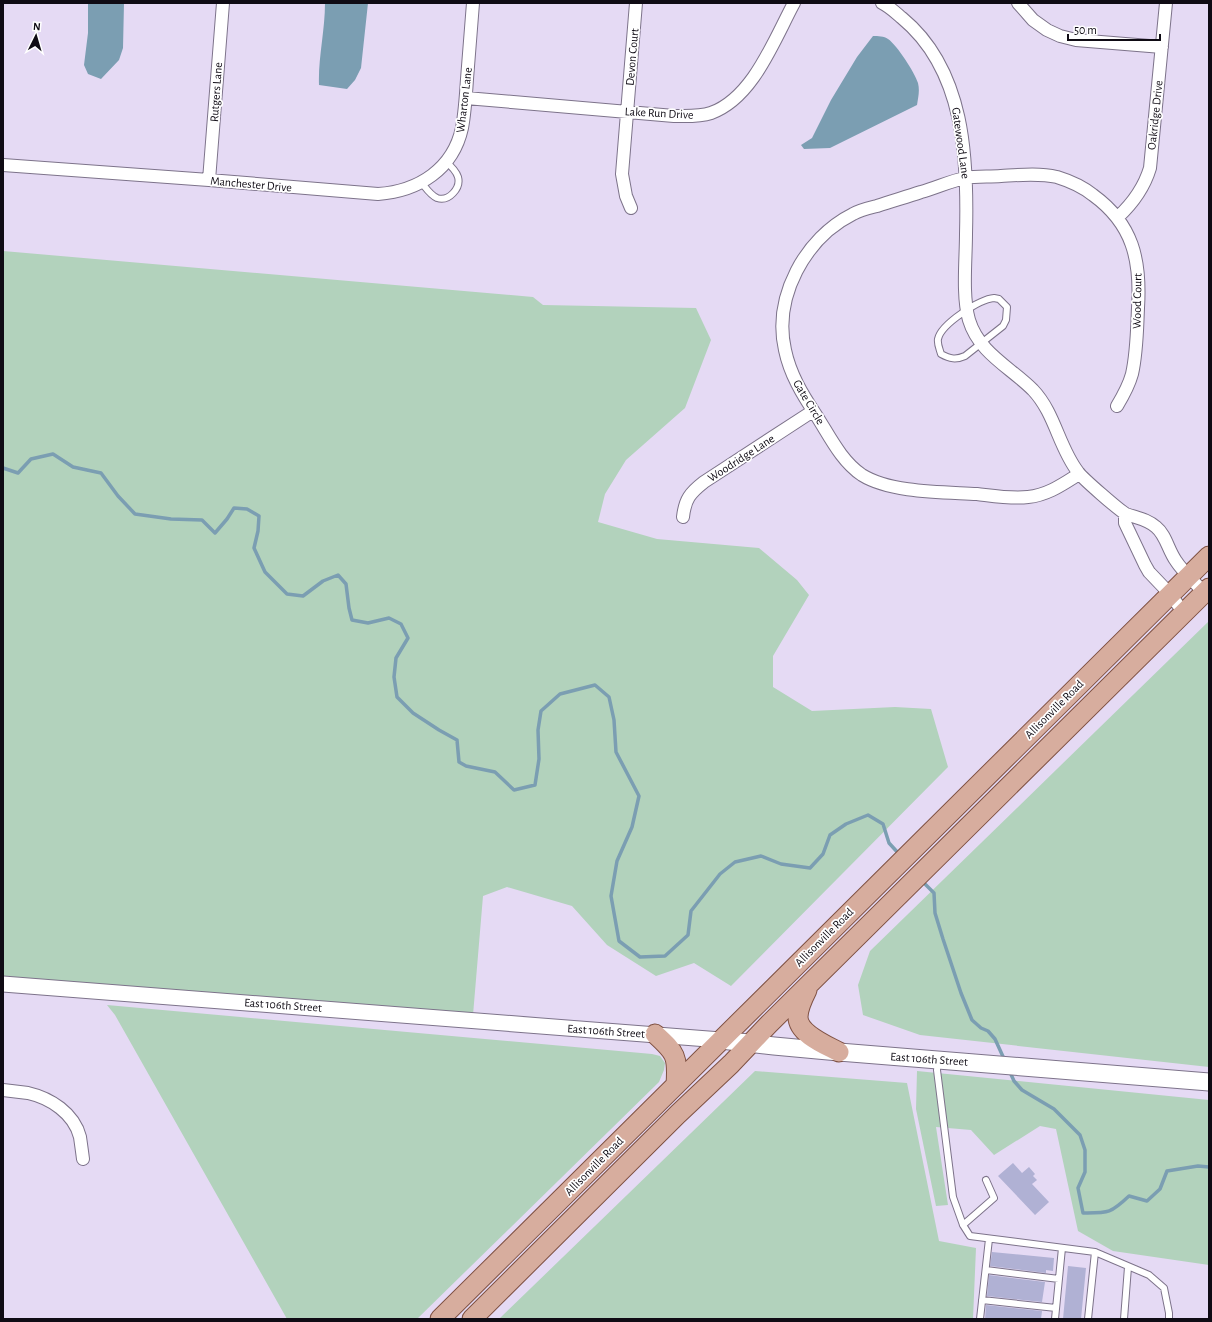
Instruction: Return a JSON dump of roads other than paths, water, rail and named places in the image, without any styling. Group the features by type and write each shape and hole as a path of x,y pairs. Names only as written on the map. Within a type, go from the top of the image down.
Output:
{"main road":[{"name":"Allisonville Road","path":"440,1319 1209,556"},
{"name":"Allisonville Road","path":"472,1319 1206,591"},
{"path":"809,985 799,1011 798,1021 807,1034 839,1052"},
{"path":"655,1034 669,1047 676,1060 676,1085"},
{"name":"East 106th Street","path":"722,1040 839,1052 978,1062 1209,1082"}],"street":[{"name":"Rutgers Lane","path":"209,180 223,3"},
{"name":"Wharton Lane","path":"421,182 435,173 446,162 451,156 459,138 464,117 466,98 473,3"},
{"name":"Devon Court","path":"631,208 626,196 622,174 636,3"},
{"name":"Lake Run Drive","path":"466,98 627,112 693,116 711,113 731,102 741,94 762,64 794,3"},
{"name":"Gatewood Lane","path":"882,3 912,26 927,44 936,58 956,106 965,159 966,178 966,310 973,330 986,351 1034,391 1043,404 1070,461 1079,474 1125,514 1148,521 1157,527 1176,561 1189,576 1206,591"},
{"path":"1018,3 1033,20 1047,30 1060,36 1076,40 1162,47"},
{"name":"Oakridge Drive","path":"1118,217 1131,205 1141,190 1147,179 1150,168 1166,3"},
{"name":"Manchester Drive","path":"3,165 378,194 402,191 414,187 421,182"},
{"name":"Wood Court","path":"966,178 1032,174 1056,177 1089,192 1105,203 1118,217 1132,244 1140,287 1135,356 1132,374 1126,390 1117,406"},
{"name":"Gate Circle","path":"966,178 854,213 830,228 811,248 796,270 786,298 783,324 784,349 792,374 800,391 845,459 861,474 876,482 907,489 1018,498 1038,495 1056,489 1079,474"},
{"name":"Woodridge Lane","path":"683,517 686,500 693,491 704,482 813,410"},
{"path":"1125,514 1125,523 1149,572 1170,594 1184,613"},
{"name":"East 106th Street","path":"3,984 722,1040"},
{"path":"3,1090 29,1093 50,1101 61,1108 72,1120 80,1136 83,1158"}],"lane":[{"path":"421,182 430,193 437,198 445,198 455,192 458,178 454,170 446,162"},
{"path":"988,299 999,299 1007,306 1006,320 1003,326 981,343 970,353 958,359 947,358 941,354 938,340 940,334 966,310 988,299"},
{"path":"938,1059 937,1070 953,1197 963,1225 970,1236 1095,1252 1149,1275 1164,1288 1169,1319"},
{"path":"963,1225 994,1198 986,1180"},
{"path":"980,1319 989,1239"},
{"path":"1055,1319 1062,1248"},
{"path":"1088,1319 1095,1252"},
{"path":"1124,1319 1128,1267"},
{"path":"986,1270 1059,1279"},
{"path":"982,1300 1056,1308"}],"water":[{"path":"88,3 124,3 123,48 119,60 101,79 88,74 84,65 88,33"},
{"path":"325,3 368,3 361,68 355,80 347,89 319,85"},
{"path":"873,36 883,37 892,42 905,60 918,83 919,92 917,105 830,148 804,149 801,145 812,138 831,100 857,57"}],"waterway":[{"path":"3,468 18,473 31,459 53,454 73,467 101,473 118,496 135,514 171,519 202,520 215,533 234,508 247,509 259,516 258,531 254,548 265,572 287,594 303,596 323,581 338,575 346,584 352,620 368,623 389,618 401,624 408,638 396,658 394,677 397,697 413,713 457,740 459,762 466,766 495,772 514,790 535,785 539,759 538,730 541,711 560,694 595,685 609,697 614,720 616,752 639,796 632,827 617,861 611,896 619,941 640,957 665,956 688,935 691,911 720,874 735,862 761,856 781,864 810,868 823,854 830,835 846,824 868,815 883,824 889,843 900,855"},
{"path":"922,881 934,893 935,913 961,993 972,1020 981,1028 988,1031 995,1039 1005,1061"},
{"path":"1009,1070 1014,1081 1022,1090 1054,1109 1080,1135 1085,1150 1085,1172 1078,1188 1083,1213 1108,1211 1113,1209 1129,1196 1147,1201 1160,1189 1167,1171 1198,1166 1209,1167"}]}
